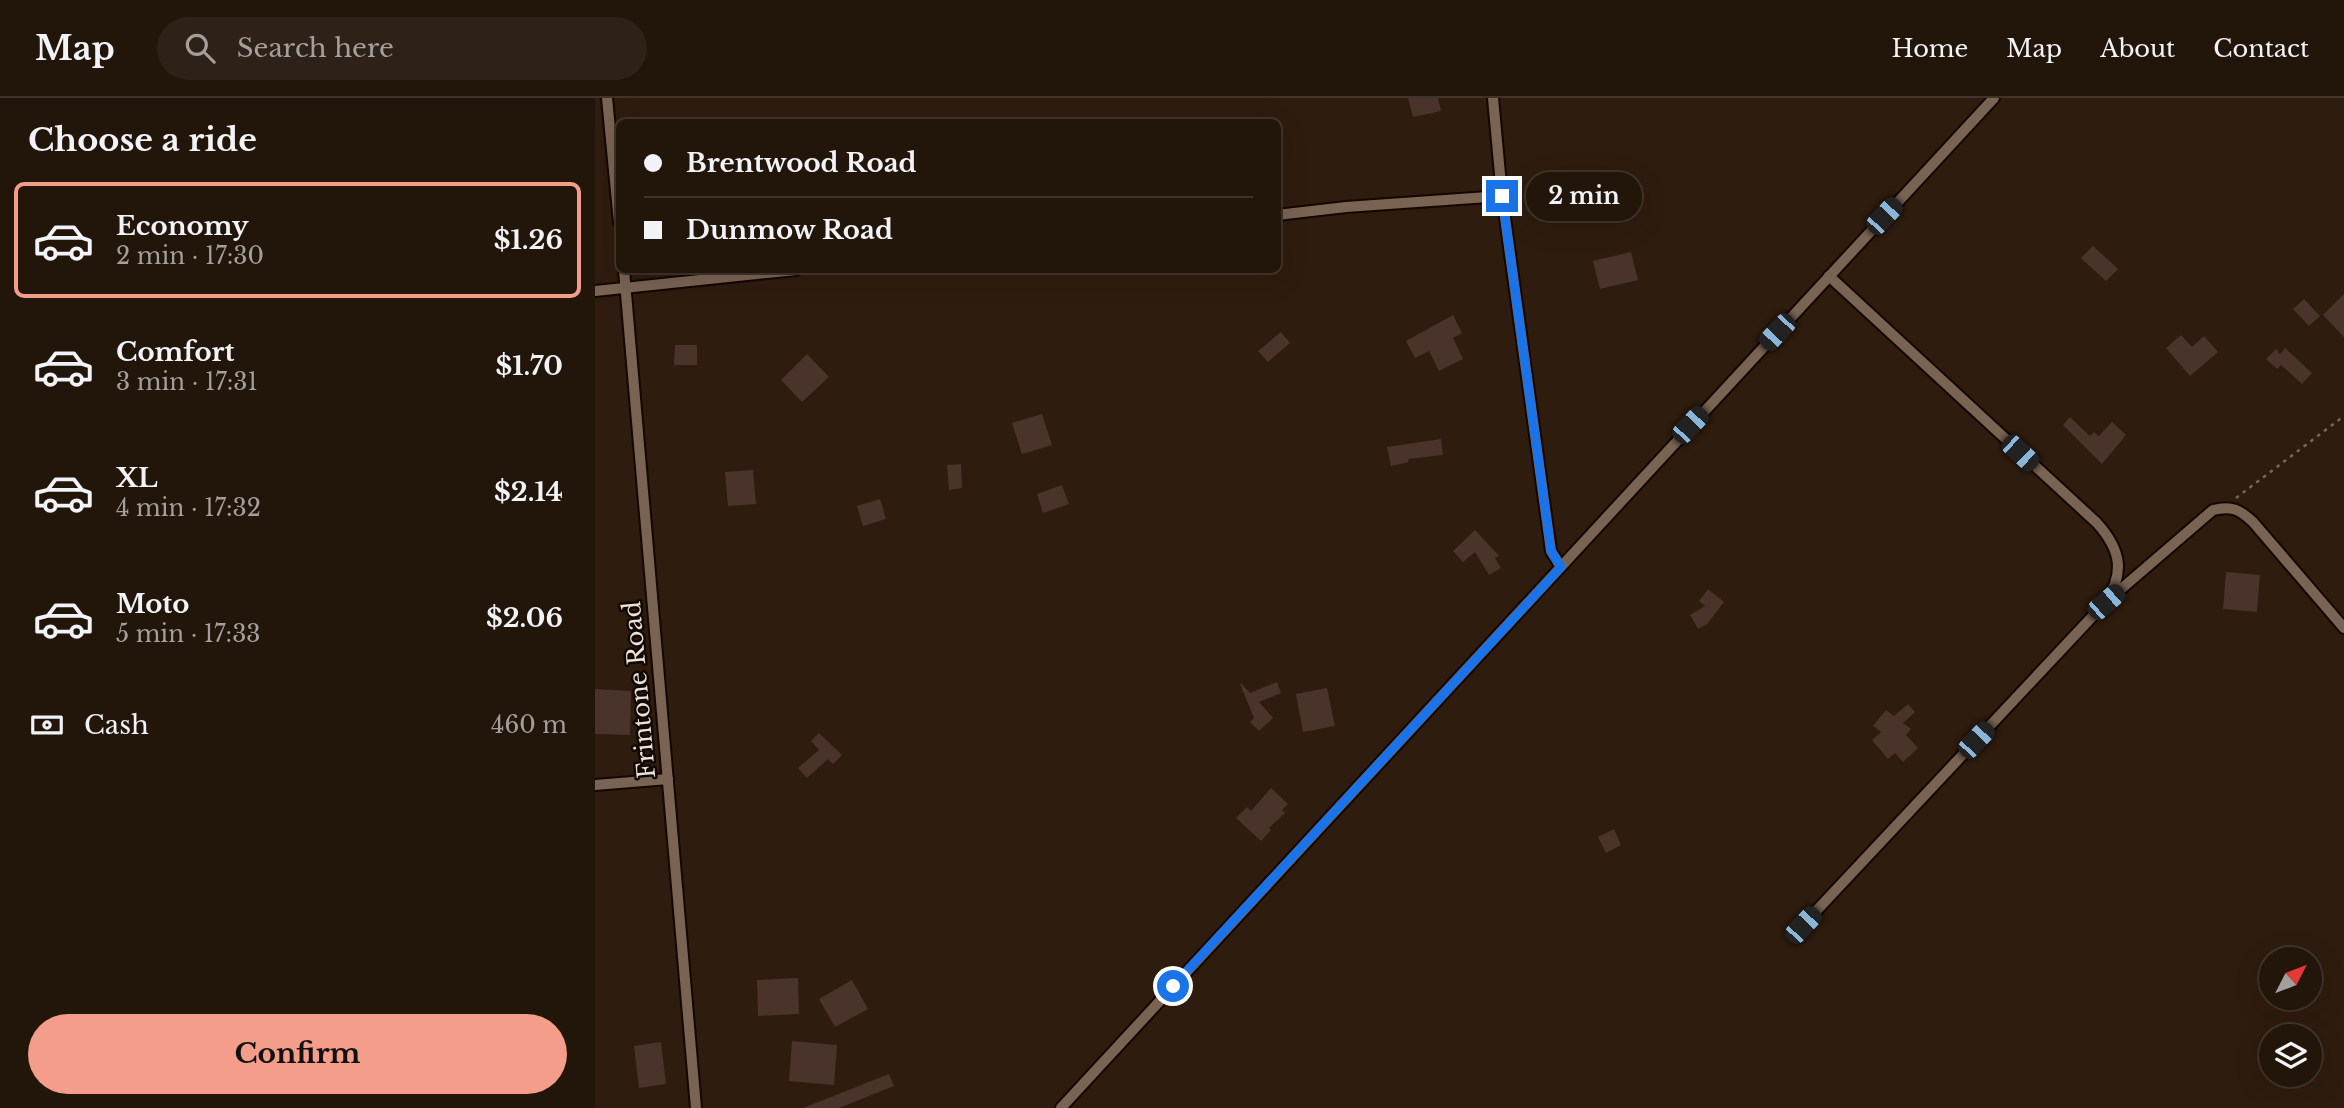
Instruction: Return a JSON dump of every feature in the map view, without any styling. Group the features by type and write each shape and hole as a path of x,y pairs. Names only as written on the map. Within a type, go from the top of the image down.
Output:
{"street":[{"path":"607,98 616,191"},
{"path":"1493,98 1502,196 1551,551 1561,567"},
{"path":"1061,1108 1994,98"},
{"path":"1281,215 1502,196"},
{"name":"Frintone Road","path":"624,273 696,1108"},
{"path":"595,291 768,273"},
{"path":"1829,276 2105,532 2118,559 2115,588 2106,602"},
{"path":"1803,925 2106,602 2213,510 2225,507 2239,510 2253,522 2344,628"},
{"path":"595,785 668,779"}],"path":[{"path":"2225,507 2344,416"}],"building":[{"path":"1408,98 1438,98 1441,111 1413,117"},
{"path":"1592,198 1595,211 1572,215 1569,202"},
{"path":"2093,246 2118,269 2106,281 2081,258"},
{"path":"1631,252 1638,280 1600,289 1593,261"},
{"path":"2344,294 2344,337 2323,315"},
{"path":"2304,299 2320,316 2309,326 2293,309"},
{"path":"1453,315 1462,333 1453,338 1463,359 1439,371 1429,351 1415,358 1406,341"},
{"path":"1281,332 1290,343 1268,362 1258,351"},
{"path":"2181,335 2192,347 2204,336 2218,352 2190,376 2166,348"},
{"path":"675,345 697,345 697,365 674,365"},
{"path":"2285,348 2312,373 2302,384 2281,365 2277,369 2266,359 2276,349 2280,354"},
{"path":"807,354 829,377 802,402 781,380"},
{"path":"1042,414 1052,445 1022,454 1012,423"},
{"path":"2070,417 2090,436 2094,432 2099,436 2112,422 2126,435 2102,464 2063,425"},
{"path":"1441,439 1443,455 1408,459 1409,462 1391,466 1387,447"},
{"path":"961,464 962,488 949,490 947,465"},
{"path":"753,470 756,504 728,506 725,472"},
{"path":"1062,485 1069,504 1043,513 1037,494"},
{"path":"880,499 886,519 863,526 857,506"},
{"path":"1475,530 1499,556 1495,558 1501,568 1489,575 1475,552 1463,562 1453,551"},
{"path":"2226,572 2260,575 2257,612 2223,609"},
{"path":"1708,589 1724,602 1707,624 1698,629 1690,615 1705,606 1699,601"},
{"path":"1277,682 1281,693 1259,702 1273,718 1259,731 1250,722 1254,718 1240,684 1250,693"},
{"path":"1327,688 1335,726 1303,732 1296,694"},
{"path":"595,689 631,691 630,735 595,734"},
{"path":"1908,704 1915,712 1903,723 1911,729 1906,735 1918,748 1903,762 1895,753 1888,759 1872,740 1881,732 1873,726 1886,710 1894,716"},
{"path":"819,733 842,755 833,764 828,759 807,778 798,768 819,750 811,741"},
{"path":"1271,788 1288,804 1282,810 1285,813 1269,828 1271,830 1261,841 1236,818 1247,807 1251,811"},
{"path":"1614,829 1621,845 1606,853 1598,837"},
{"path":"798,978 799,1014 758,1016 757,980"},
{"path":"852,980 868,1009 835,1027 819,999"},
{"path":"792,1041 837,1045 834,1085 789,1081"},
{"path":"661,1042 666,1084 639,1088 634,1046"},
{"path":"889,1074 894,1086 839,1108 803,1108"}],"route":[{"path":"1173,986 1561,567 1551,551 1502,196"}]}
